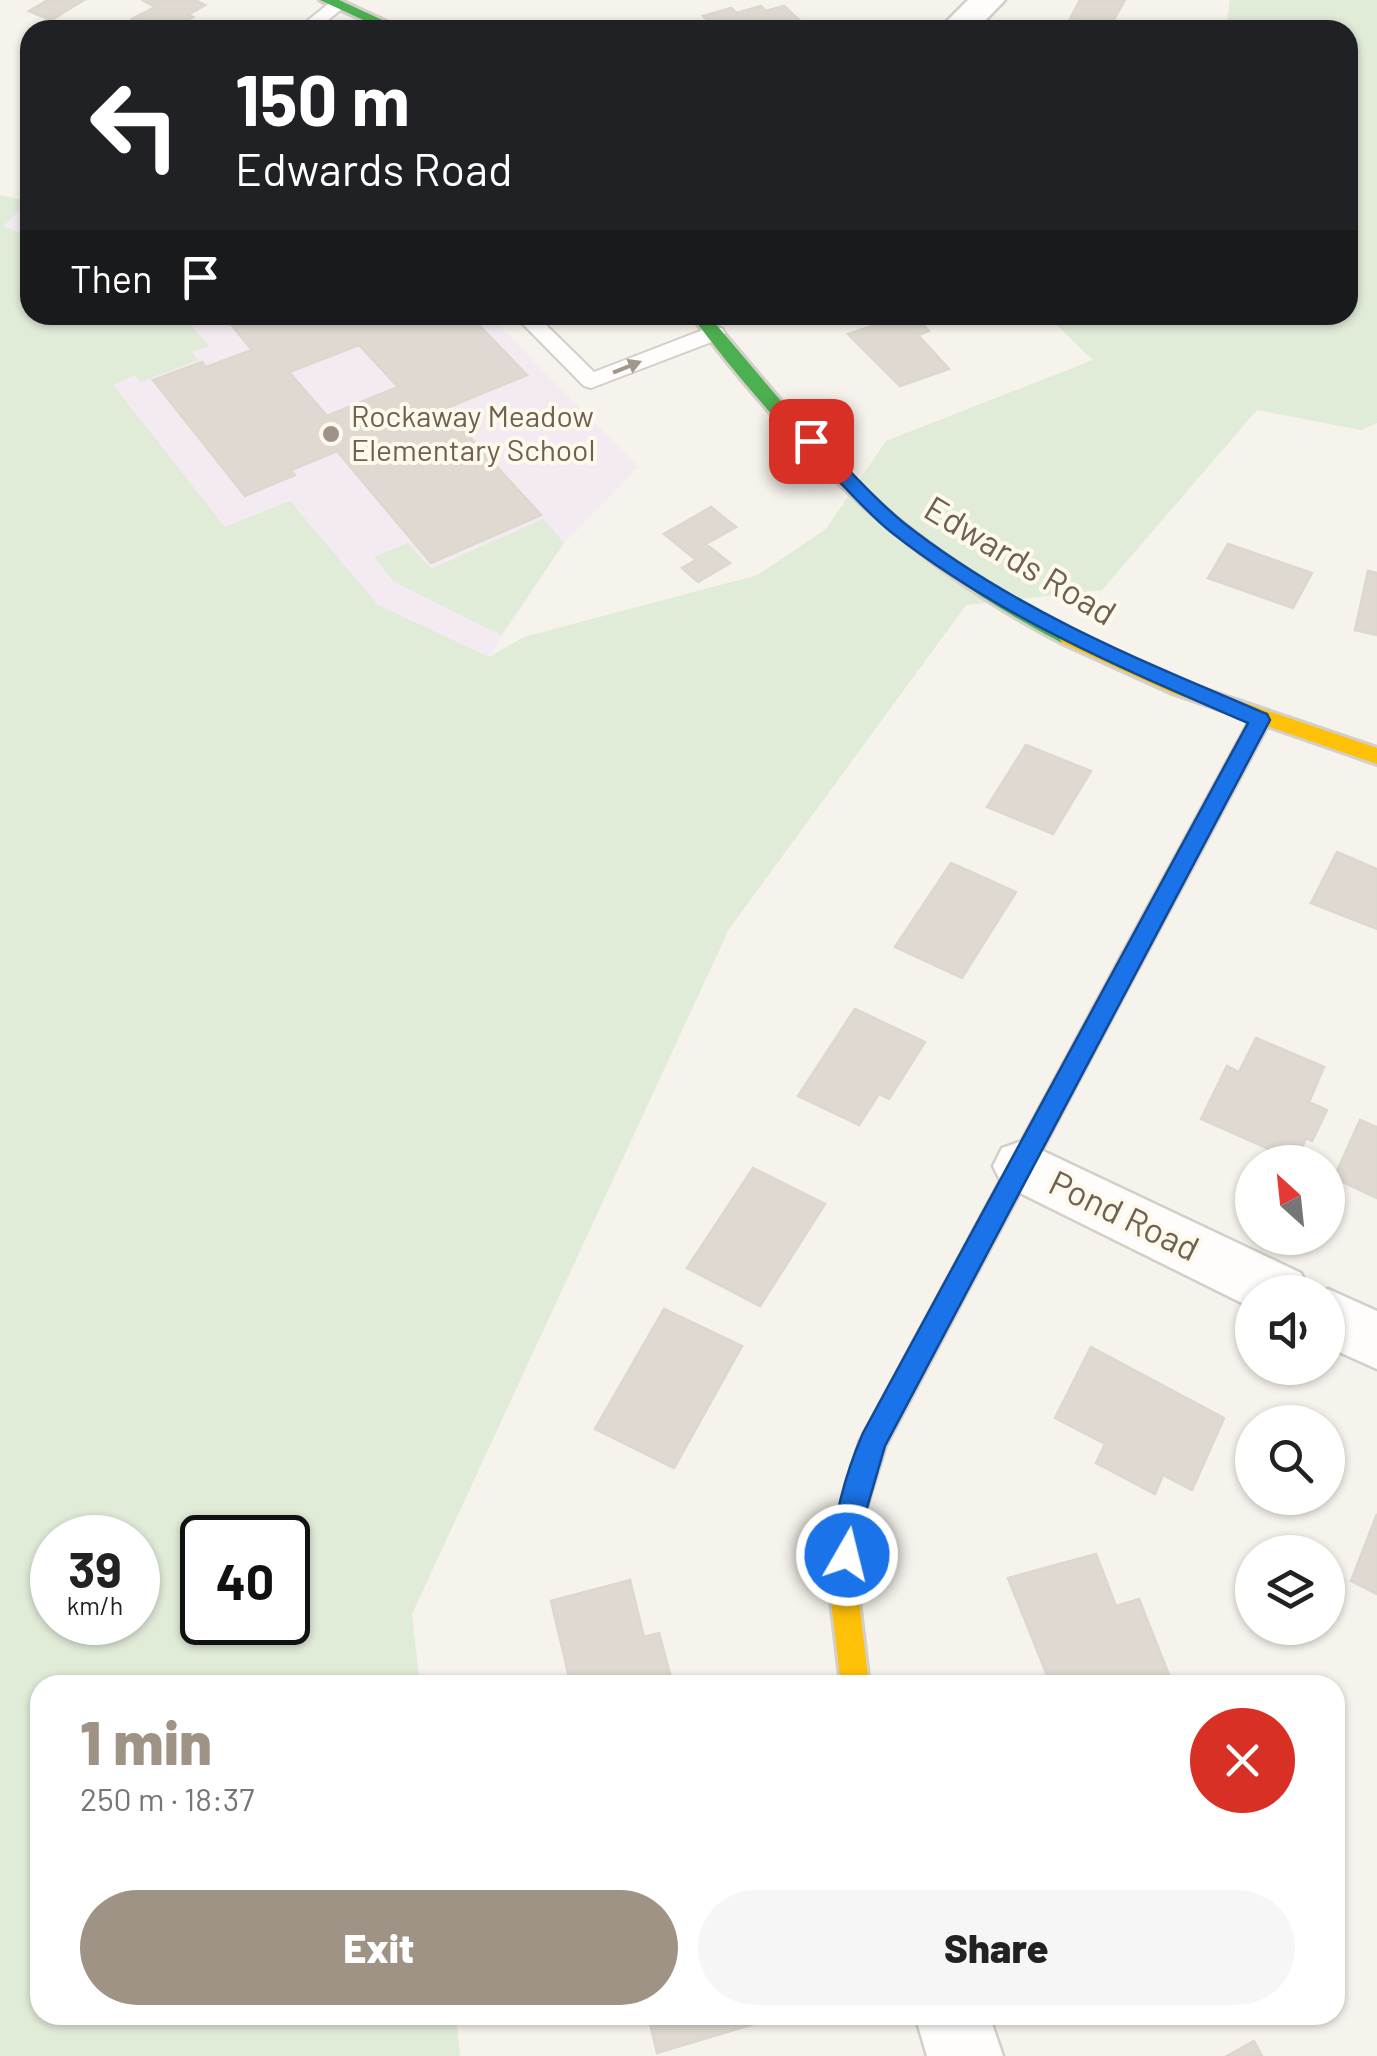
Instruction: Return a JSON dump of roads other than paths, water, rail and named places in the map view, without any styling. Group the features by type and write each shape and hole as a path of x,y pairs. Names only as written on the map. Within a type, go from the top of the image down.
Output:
{"street":[{"path":"967,20 988,0"},
{"path":"333,2 374,20"},
{"name":"Edwards Road","path":"707,325 874,508 917,544 998,597 1090,647 1260,720 1377,756"},
{"path":"854,1675 844,1592 850,1518 872,1442 1260,720"},
{"name":"Pond Road","path":"1022,1166 1245,1275"},
{"path":"1345,1325 1377,1342"},
{"path":"955,2025 965,2056"}],"lane":[{"path":"315,20 333,2"},
{"path":"534,325 591,381 715,334"}],"place":[{"name":"Rockaway Meadow Elementary School","path":"331,434"}]}
